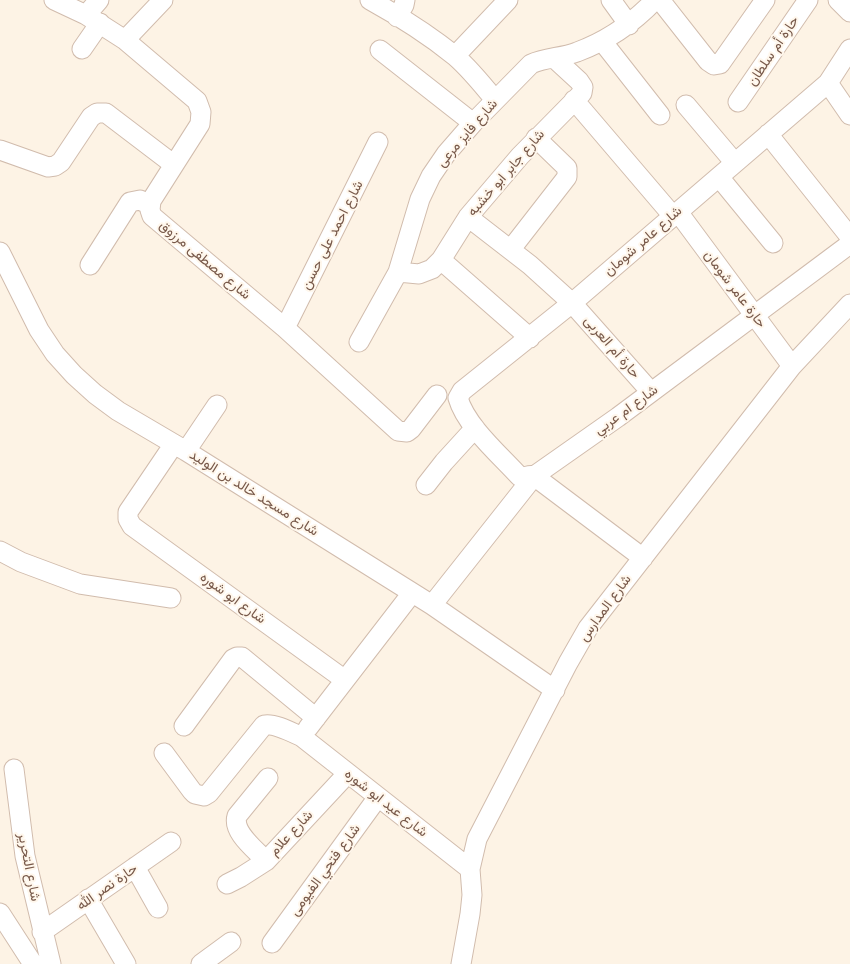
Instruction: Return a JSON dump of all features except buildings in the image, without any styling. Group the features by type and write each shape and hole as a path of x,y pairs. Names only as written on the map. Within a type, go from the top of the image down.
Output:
{"street":[{"name":"شارع مصطفى مرزوق","path":"54,0 93,19 125,40 196,101 201,112 200,124 151,201 150,210 152,216 285,328 398,431 407,432 411,429 437,395"},
{"path":"82,50 99,0"},
{"path":"125,40 163,0"},
{"path":"370,0 455,56 478,79 495,100"},
{"path":"398,18 405,0"},
{"path":"455,56 508,0"},
{"path":"611,0 629,25"},
{"name":"شارع فايز مرعى","path":"359,342 398,272 420,199 431,176 446,154 473,123 532,64 539,60 576,53 602,40 629,25 655,0"},
{"path":"660,0 708,61 714,65 720,64 765,0"},
{"name":"حارة أم سلطان","path":"738,102 808,0"},
{"path":"838,0 850,12"},
{"path":"602,40 660,116"},
{"path":"380,50 473,123"},
{"name":"شارع عامر شومان","path":"476,428 460,405 458,398 462,391 530,338 828,83 850,50"},
{"path":"554,58 579,81 582,87 582,93 574,100"},
{"path":"828,83 850,115"},
{"name":"شارع جابر ابو خشبه","path":"398,272 419,274 432,269 441,260 468,217 536,138 574,100"},
{"name":"حارة عامر شومان","path":"574,100 676,214 792,366"},
{"path":"686,105 735,163"},
{"path":"0,150 48,167 55,166 61,162 91,117 97,113 106,114 173,164"},
{"path":"768,134 850,238"},
{"path":"510,250 567,177 566,168 536,138"},
{"name":"شارع احمد على حسن","path":"285,328 378,142"},
{"path":"719,177 773,243"},
{"path":"90,264 130,202 140,200 150,205"},
{"name":"حارة أم العربى","path":"468,217 572,302 651,392"},
{"name":"شارع ام عربي","path":"432,605 534,476 651,392 850,244"},
{"name":"شارع مسجد خالد بن الوليد","path":"0,252 39,330 55,354 95,394 118,411 180,447 412,592 555,690"},
{"path":"441,260 530,338"},
{"name":"شارع المدارس","path":"461,964 471,901 470,869 478,839 568,663 588,628 792,366 850,304"},
{"path":"180,447 216,405"},
{"path":"426,485 444,462 476,428 519,476 524,478 529,475 534,476 643,558"},
{"name":"شارع ابو شوره","path":"180,447 128,512 128,519 132,526 345,680"},
{"path":"0,551 20,562 80,584 171,598"},
{"path":"302,737 412,592"},
{"path":"184,726 233,659 237,657 242,657 316,718"},
{"name":"شارع عيد ابو شوره","path":"164,753 192,791 195,794 204,796 210,793 264,726 271,725 302,737 470,869"},
{"name":"شارع التحرير","path":"14,769 25,856 51,964"},
{"name":"شارع علام","path":"227,884 247,874 266,861 348,773"},
{"path":"266,861 240,833 235,821 268,778"},
{"name":"شارع فتحي الفيومى","path":"272,943 378,797"},
{"name":"حارة نصر الله","path":"42,932 171,842"},
{"path":"135,867 158,908"},
{"path":"88,900 126,964"},
{"path":"0,913 33,964"},
{"path":"201,964 231,942"}]}
